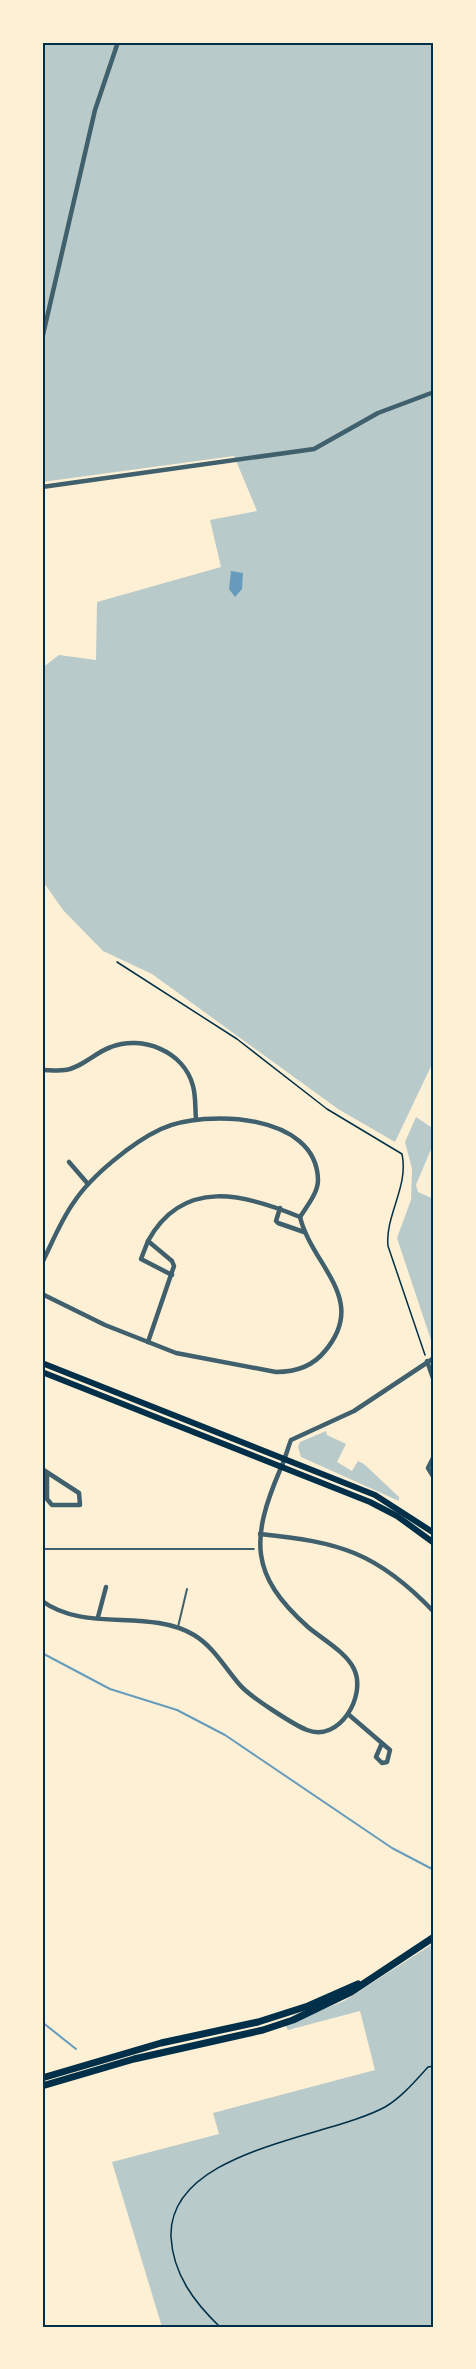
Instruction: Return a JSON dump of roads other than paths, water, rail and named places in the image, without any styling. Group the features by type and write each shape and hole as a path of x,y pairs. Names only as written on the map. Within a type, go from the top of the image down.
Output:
{"main road":[{"path":"42,1363 283,1462 398,1516 434,1543"},
{"path":"42,1372 375,1495 434,1533"},
{"path":"42,2086 134,2059 263,2030 314,2011 351,1992 434,1937"},
{"path":"42,2078 161,2043 267,2019 366,1981"}],"street":[{"path":"42,339 95,110 118,42"},
{"path":"42,487 314,449 378,413 434,392"},
{"path":"42,1070 67,1070 103,1050 127,1042 154,1045 166,1052 188,1073 193,1086 196,1119"},
{"path":"42,1263 73,1202 88,1184 141,1141 160,1129 196,1119 250,1121 285,1131 306,1147 312,1157 318,1181 315,1192 300,1217 304,1232 335,1284 341,1299 342,1313 332,1343 308,1366 291,1372 276,1372 197,1358 148,1342 92,1319 42,1293 42,1279"},
{"path":"69,1162 88,1184"},
{"path":"172,1275 141,1259 159,1222 187,1204 199,1199 228,1195 262,1200 300,1217"},
{"path":"280,1208 276,1221 304,1232"},
{"path":"148,1241 172,1261 174,1266 148,1342"},
{"path":"42,1601 51,1608 79,1616 178,1627 198,1637 210,1648 248,1693 307,1730 320,1733 332,1730 341,1724 348,1714 358,1685 355,1670 348,1659 289,1610 272,1587 262,1563 260,1534 264,1510 291,1440 354,1411 434,1358"},
{"path":"427,1362 434,1381"},
{"path":"434,1455 428,1468 434,1478"},
{"path":"42,1469 79,1493 80,1505 52,1505 48,1499 47,1473"},
{"path":"260,1534 314,1539 341,1546 391,1573 412,1588 434,1612"},
{"path":"98,1617 106,1587"},
{"path":"348,1714 382,1743"}],"lane":[{"path":"178,1627 187,1589"}],"water":[{"path":"231,571 243,573 242,589 235,597 229,589"}],"waterway":[{"path":"42,1653 110,1689 177,1710 225,1735 392,1848 434,1870"},
{"path":"42,2022 76,2049"}]}
